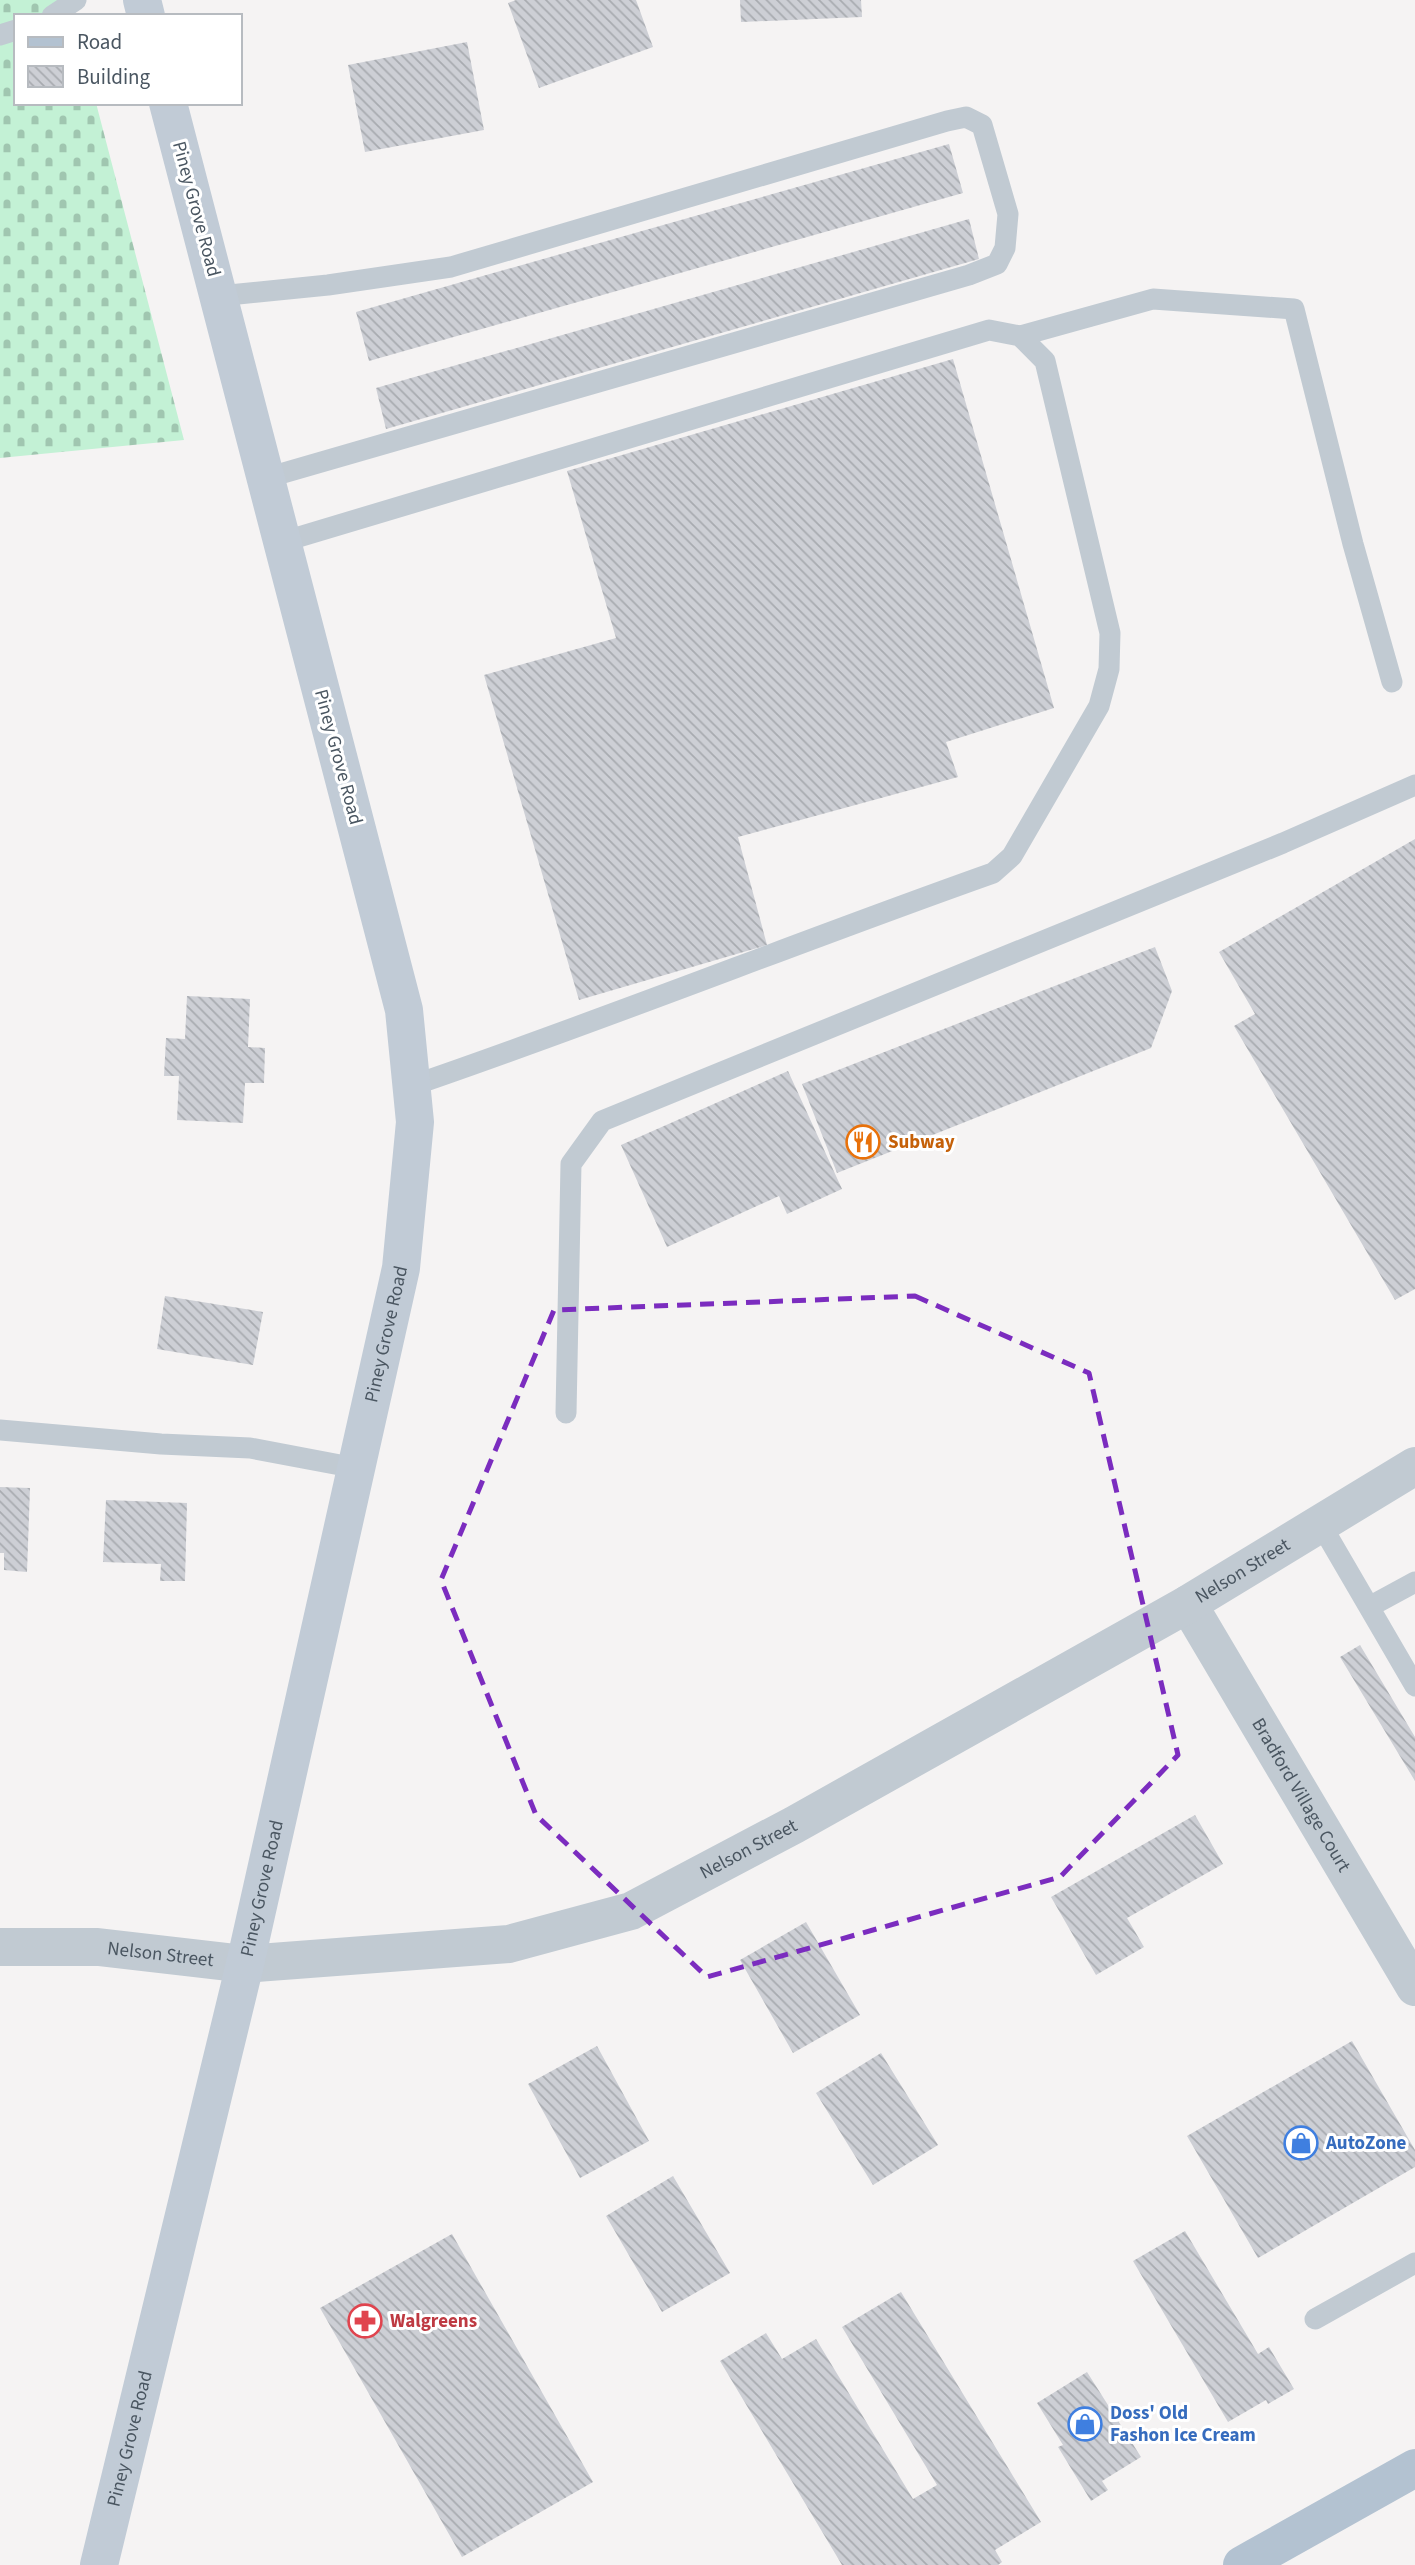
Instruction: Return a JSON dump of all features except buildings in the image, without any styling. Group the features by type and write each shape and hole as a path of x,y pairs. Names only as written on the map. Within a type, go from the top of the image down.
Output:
{"main road":[{"name":"Piney Grove Road","path":"99,2565 245,1964 401,1268 415,1122 404,1010 170,105"},
{"path":"1242,2565 1415,2468"}],"street":[{"name":"Nelson Street","path":"0,1947 98,1947 245,1964 509,1944 631,1912 804,1819 1188,1604 1415,1466"},
{"name":"Bradford Village Court","path":"1188,1604 1415,1987"}],"lane":[{"path":"55,14 76,0"},
{"path":"219,296 328,285 451,267 966,117 982,125 1008,214 1009,229 1005,248 997,264 969,275 266,478"},
{"path":"282,542 989,330 1020,336 1153,299 1294,309 1353,544 1392,682"},
{"path":"411,1086 531,1045 824,933 993,873 1012,856 1099,706 1109,668 1110,633 1045,361 1020,336"},
{"path":"566,1413 571,1164 602,1121 1283,843 1415,785"},
{"path":"0,1430 161,1444 250,1448 356,1468"},
{"path":"1320,1523 1415,1686"},
{"path":"1369,1607 1415,1582"},
{"path":"1315,2319 1415,2263"}],"highlighted area":[{"path":"915,1296 1089,1373 1178,1755 1060,1877 707,1977 536,1815 441,1580 554,1310"}],"green space":[{"path":"0,0 69,0 72,14 14,14 14,105 97,105 184,440 0,458"}],"place":[{"name":"Subway","path":"863,1142"},
{"name":"AutoZone","path":"1301,2143"},
{"name":"Walgreens","path":"365,2321"},
{"name":"Doss' Old Fashon Ice Cream","path":"1085,2424"}]}
